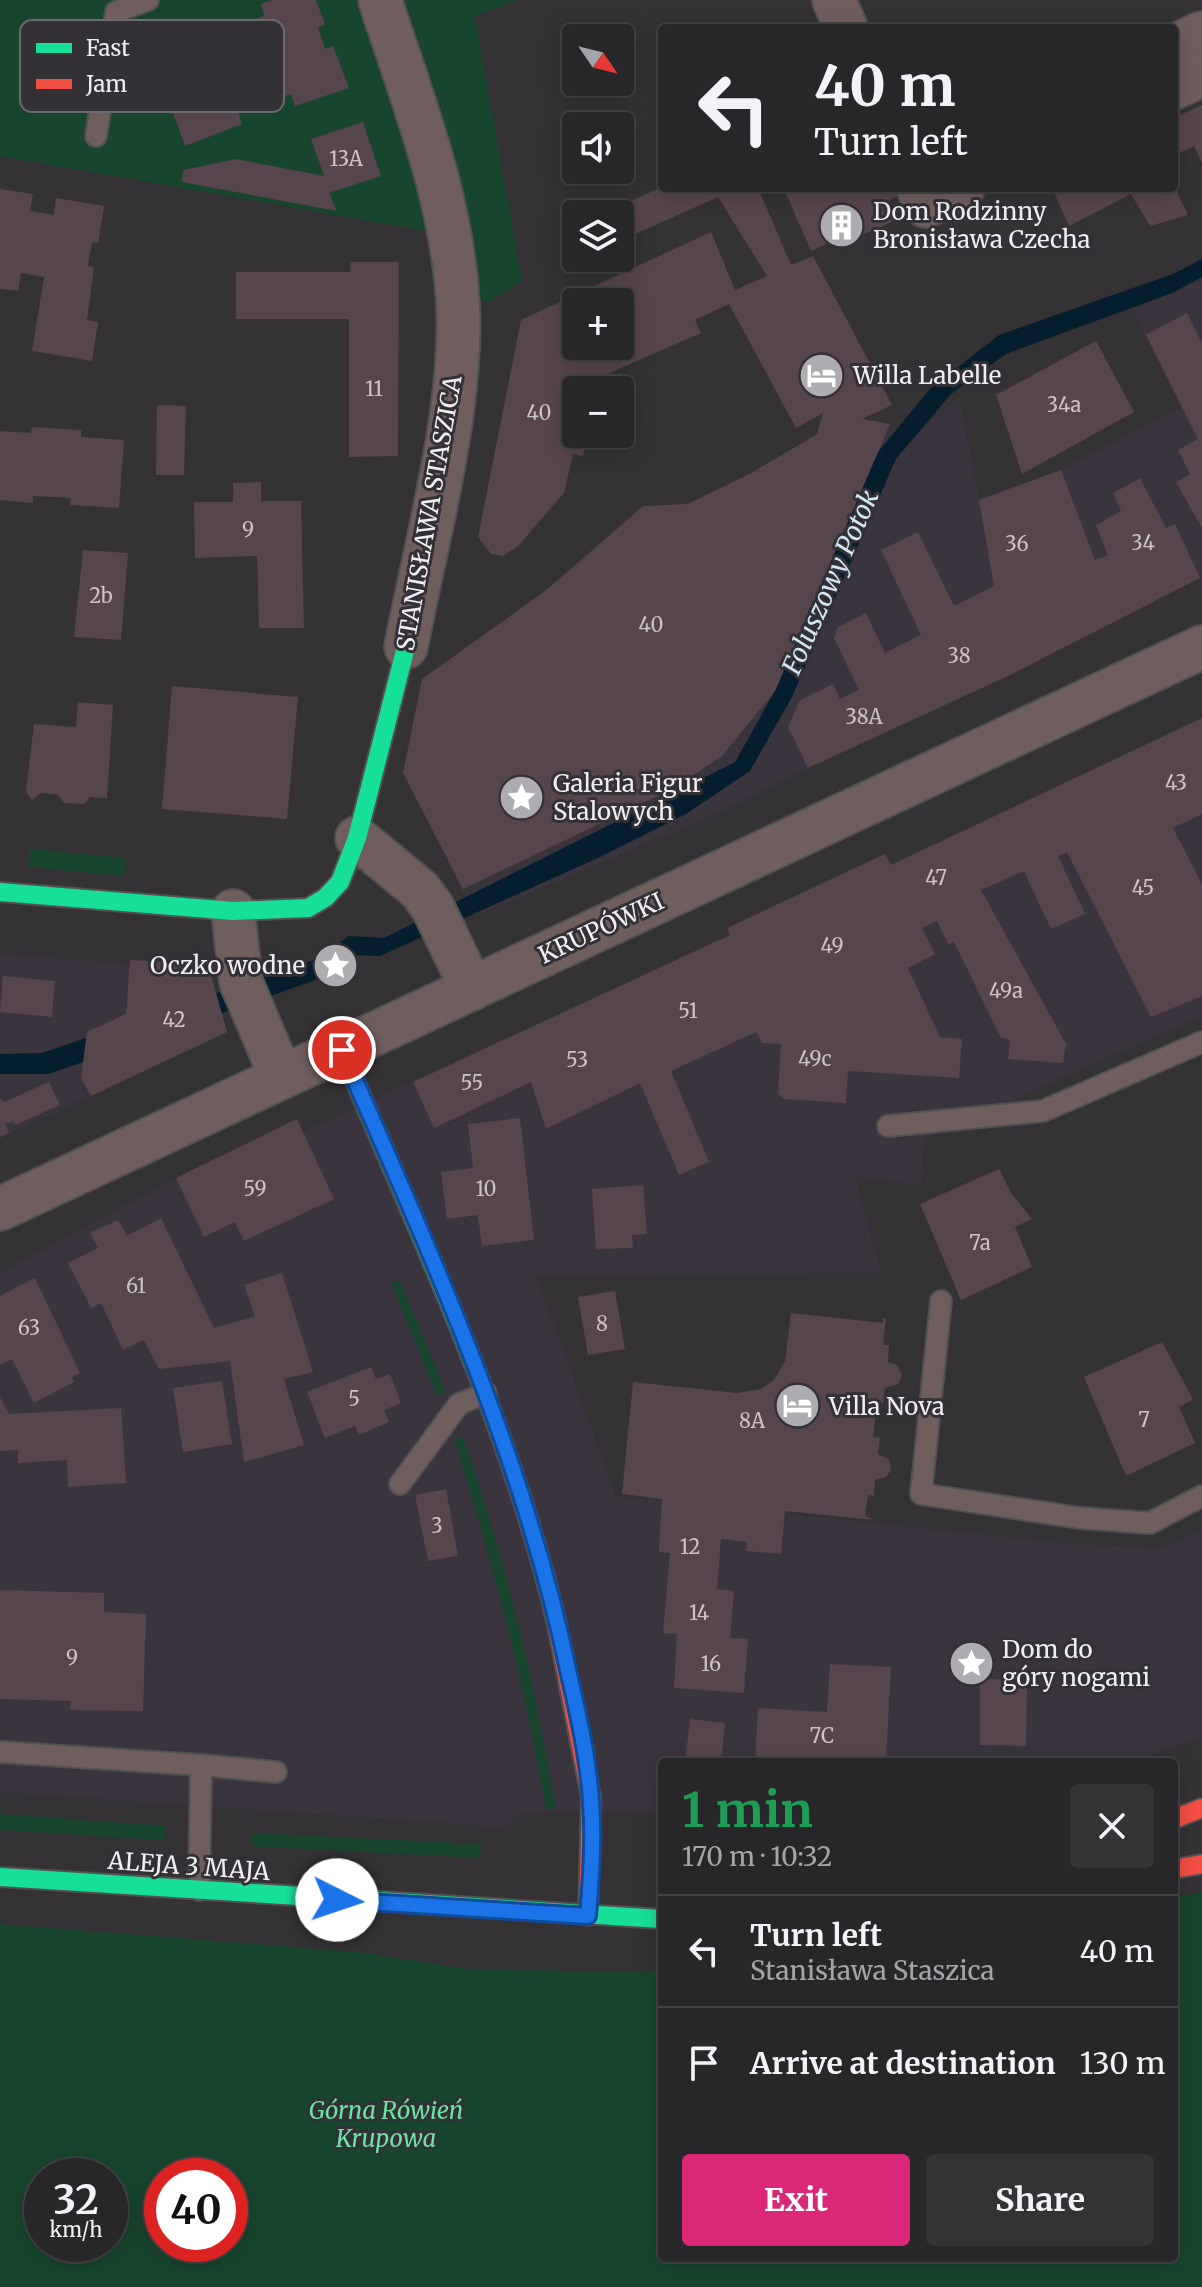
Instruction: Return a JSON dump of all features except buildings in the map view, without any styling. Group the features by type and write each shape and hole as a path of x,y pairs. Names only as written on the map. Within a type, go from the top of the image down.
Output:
{"street":[{"name":"STANISŁAWA STASZICA","path":"0,892 233,911 294,910 308,908 325,898 340,882 357,838 406,647 452,406 458,305 441,199 380,0"},
{"path":"834,0 844,24"},
{"path":"856,0 867,24"},
{"path":"1178,44 1202,33"},
{"path":"1178,86 1202,75"},
{"path":"920,192 926,206 955,192"},
{"name":"KRUPÓWKI","path":"0,1209 1202,647"},
{"path":"357,838 420,890 433,908 472,989"},
{"path":"233,911 241,982 281,1076"},
{"path":"342,1050 486,1393 541,1558 573,1693 591,1797 588,1916"},
{"path":"1178,1817 1202,1808"},
{"path":"1178,1868 1202,1864"},
{"name":"ALEJA 3 MAJA","path":"0,1877 658,1919"}],"lane":[{"path":"115,20 116,12 148,0"},
{"path":"96,136 100,112"},
{"path":"888,1126 1043,1111 1202,1042"},
{"path":"941,1301 921,1494 1080,1518 1150,1523 1202,1496"},
{"path":"400,1484 459,1404 486,1393"},
{"path":"0,1752 276,1772"},
{"path":"199,1890 201,1765"}],"shaded area":[{"path":"1202,280 1202,577 1008,676 808,768 721,812 475,916 403,773 422,679 549,588 643,506 688,504 753,472 817,434 823,413 890,424 910,437 959,397 979,499 1061,470 1181,407 1133,309"},
{"path":"1202,718 1202,1016 924,1139 921,1185 855,1177 881,1273 536,1275 616,1496 1073,1544 1160,1548 1202,1530 1202,1737 1144,1758 658,1758 658,1811 520,1813 504,1827 0,1792 0,1273 176,1178 297,1119 303,1132 730,935 727,928 885,854 892,864"},
{"path":"0,954 129,964 130,960 208,964 227,1032 0,1138"}],"green space":[{"path":"0,0 519,0 475,16 522,282 488,302 443,297 436,233 0,156"},
{"path":"29,849 126,858 124,876 28,867"},
{"path":"400,1280 446,1392 437,1396 391,1283"},
{"path":"463,1437 493,1528 517,1620 556,1808 546,1810 506,1624 454,1440"},
{"path":"0,1814 166,1826 165,1840 0,1830"},
{"path":"252,1833 481,1844 480,1858 251,1846"},
{"name":"Górna Rówień Krupowa","path":"1202,1892 1202,2287 0,2287 0,1924 358,1952 475,1970 658,1972 658,2262 1178,2262 1178,1897"}],"water":[{"name":"Foluszowy Potok","path":"1202,259 1202,277 1172,293 1006,354 951,394 896,459 792,697 750,771 686,814 600,857 380,956 349,955 327,976 49,1074 0,1074 0,1054 42,1053 319,958 349,936 384,938 735,762 775,691 878,452 930,389 999,335 1173,274"}],"traffic: fast":[{"path":"0,892 233,911 308,908 325,898 340,882 357,838 406,647"},
{"path":"342,1050 432,1260 488,1402 537,1546 556,1620"},
{"path":"0,1877 658,1919"}],"traffic: jam":[{"path":"556,1620 591,1797 588,1916"},
{"path":"1178,1817 1202,1808"},
{"path":"1178,1868 1202,1864"}],"place":[{"name":"Dom Rodzinny Bronisława Czecha","path":"842,225"},
{"name":"Willa Labelle","path":"822,375"},
{"name":"Galeria Figur Stalowych","path":"522,797"},
{"name":"Oczko wodne","path":"336,965"},
{"name":"Villa Nova","path":"798,1406"},
{"name":"Dom do góry nogami","path":"971,1663"}],"route":[{"path":"337,1900 588,1916 592,1845 591,1797 561,1632 517,1480 432,1259 342,1050"}]}
